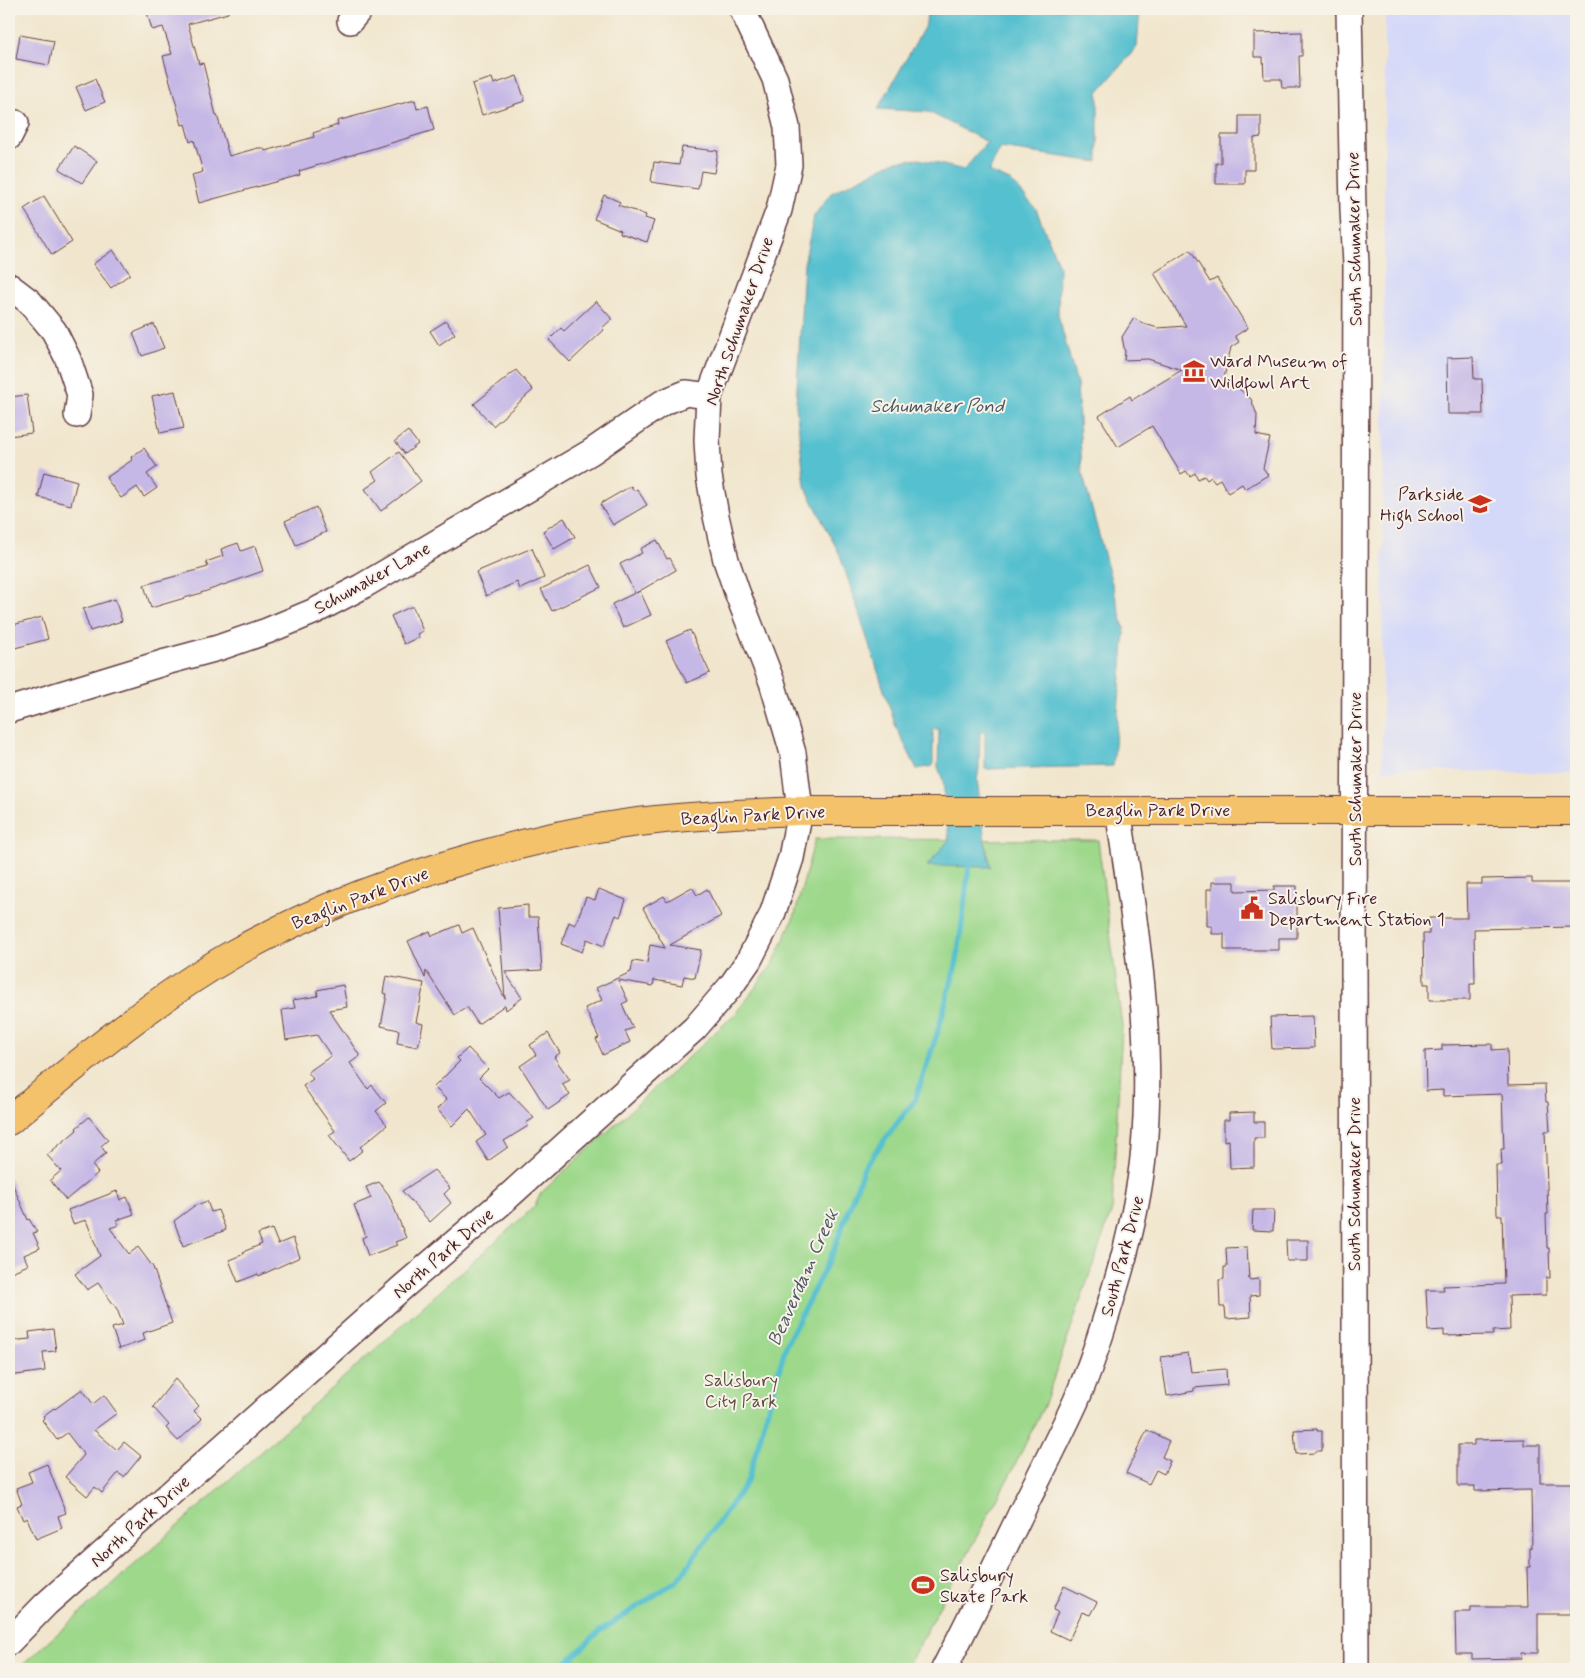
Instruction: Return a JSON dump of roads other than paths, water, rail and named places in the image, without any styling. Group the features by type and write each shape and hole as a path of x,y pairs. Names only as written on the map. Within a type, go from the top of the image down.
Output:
{"main road":[{"name":"Beaglin Park Drive","path":"9,1121 86,1058 173,992 233,955 280,930 394,882 459,861 555,836 656,820 800,811 1576,811"}],"street":[{"name":"North Schumaker Drive","path":"742,9 775,79 787,127 789,165 779,210 709,396 706,440 709,476 716,516 729,568 772,682 793,753 800,811"},
{"name":"South Schumaker Drive","path":"1349,9 1353,210 1356,264 1354,1061 1356,1669"},
{"path":"9,286 30,302 54,331 68,359 80,395 77,415"},
{"name":"Schumaker Lane","path":"9,710 218,648 267,631 314,611 361,587 575,462 662,404 686,393 709,396"},
{"name":"South Park Drive","path":"944,1669 1076,1399 1097,1346 1113,1295 1139,1191 1145,1147 1144,1007 1133,908 1118,810"},
{"name":"North Park Drive","path":"9,1642 65,1587 404,1286 500,1204 695,1028 731,986 762,937 772,915 791,858 800,811"}],"water":[{"name":"Schumaker Pond","path":"927,9 1140,9 1137,47 1098,92 1098,162 1000,148 989,172 1012,182 1036,209 1059,266 1058,315 1077,384 1082,472 1125,632 1113,766 985,769 985,732 980,732 977,780 985,842 991,867 927,866 949,840 943,780 938,767 939,729 933,729 933,766 917,769 896,727 840,555 805,486 796,405 804,264 814,216 831,193 895,161 919,159 964,170 987,142 929,112 878,109 926,24"}],"waterway":[{"name":"Beaverdam Creek","path":"560,1669 600,1631 678,1580 748,1480 786,1345 833,1252 864,1167 915,1100 937,1034 957,961 969,867"}],"place":[{"name":"Ward Museum of Wildfowl Art","path":"1194,371"},
{"name":"Parkside High School","path":"1480,504"},
{"name":"Salisbury Fire Department Station 1","path":"1252,908"},
{"name":"Salisbury Skate Park","path":"923,1585"}],"park label":[{"name":"Salisbury City Park","path":"741,1390"}]}
